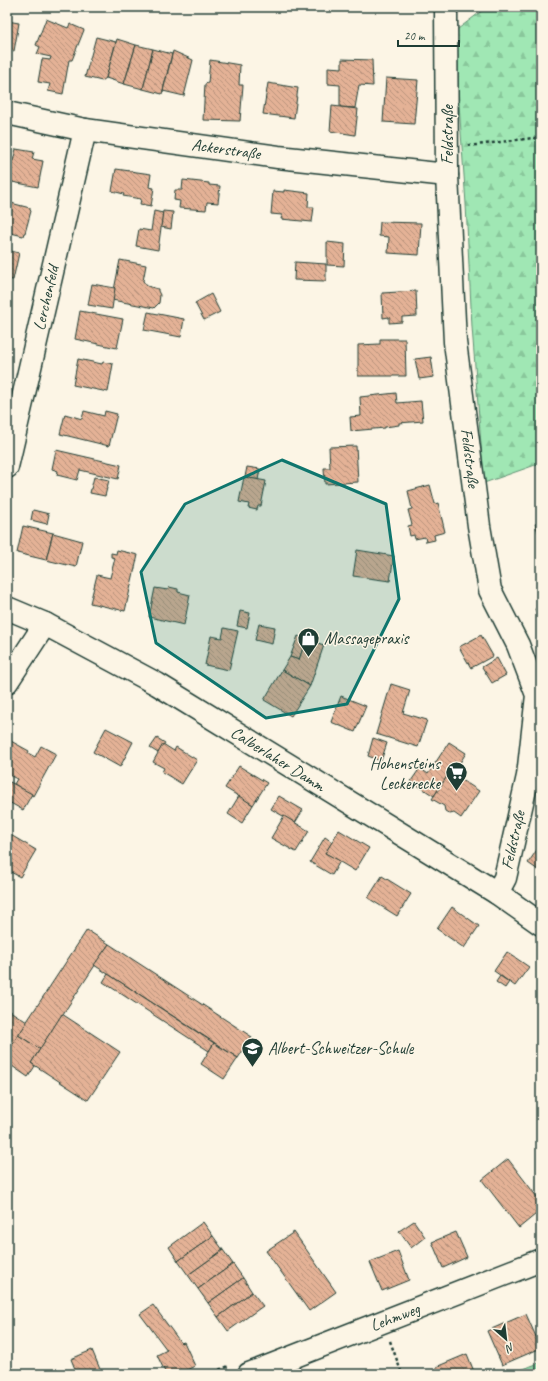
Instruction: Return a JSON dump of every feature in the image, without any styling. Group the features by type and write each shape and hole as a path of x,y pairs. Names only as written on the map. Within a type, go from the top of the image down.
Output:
{"street":[{"name":"Feldstraße","path":"446,7 447,175 455,342 479,526 490,590 518,645 537,695 528,776 505,878 497,893"},
{"name":"Ackerstraße","path":"7,113 85,130 278,157 447,175"},
{"name":"Lerchenfeld","path":"7,467 85,130"},
{"name":"Calberlaher Damm","path":"7,608 44,624 157,684 497,893 541,924"},
{"path":"7,682 44,624"},
{"name":"Lehmweg","path":"249,1374 541,1260"}],"path":[{"path":"447,149 541,137"},
{"path":"389,1339 402,1374"}],"highlighted area":[{"path":"282,460 386,504 399,599 347,704 266,718 156,643 141,572 185,504"}],"green space":[{"path":"487,7 541,7 541,463 484,483 472,327 466,204 454,32"},
{"path":"541,1362 541,1374 511,1374"}],"building":[{"path":"46,19 68,28 70,24 84,30 72,60 69,60 63,94 48,91 50,84 38,82 42,59 50,60 51,57 37,54 40,47 36,45"},
{"path":"7,21 19,23 14,51 7,49"},
{"path":"96,37 116,42 106,78 102,81 85,77"},
{"path":"117,39 136,45 124,84 106,78"},
{"path":"136,45 153,49 143,89 124,84"},
{"path":"153,49 172,54 162,94 143,89"},
{"path":"173,51 193,60 184,96 163,91"},
{"path":"342,59 372,60 373,86 359,85 355,108 340,107 340,85 328,84 328,67 342,68"},
{"path":"210,60 240,65 239,85 243,85 240,121 203,120 205,84 208,83"},
{"path":"386,78 418,80 414,124 383,122"},
{"path":"268,83 298,88 294,118 263,114"},
{"path":"332,106 358,109 355,135 330,131"},
{"path":"16,149 34,152 32,159 43,161 38,187 7,181 7,170 10,160 13,161"},
{"path":"116,169 151,174 149,187 154,188 151,206 140,204 141,199 123,196 124,194 112,191"},
{"path":"183,180 209,183 209,185 220,186 218,203 207,202 206,210 179,208 180,201 174,200 175,190 182,190"},
{"path":"284,190 309,193 308,207 314,207 312,222 281,219 282,215 271,214 273,191 284,192"},
{"path":"7,202 30,208 31,211 23,236 7,232"},
{"path":"154,211 163,213 158,250 136,246 139,229 151,231"},
{"path":"163,211 173,212 171,229 161,227"},
{"path":"380,222 421,223 419,255 388,253 389,237 379,236"},
{"path":"327,242 345,244 344,266 327,265"},
{"path":"7,250 19,253 13,280 7,279"},
{"path":"120,260 146,265 143,281 147,286 158,289 160,295 159,303 154,308 112,300"},
{"path":"295,262 326,264 326,281 294,280"},
{"path":"92,284 115,288 112,309 88,305"},
{"path":"416,291 417,316 402,317 402,322 389,323 389,317 383,318 382,293"},
{"path":"211,294 220,312 204,320 195,303"},
{"path":"80,311 123,319 117,348 75,339"},
{"path":"148,312 184,319 181,337 144,330"},
{"path":"380,339 405,339 406,376 358,376 358,345 380,344"},
{"path":"431,357 434,377 419,379 415,359"},
{"path":"78,359 102,364 103,362 113,364 108,392 73,385"},
{"path":"396,393 397,403 421,401 423,421 399,423 399,425 385,428 351,431 350,417 361,416 360,397"},
{"path":"84,411 104,416 105,411 117,414 109,446 60,434 65,414 82,419"},
{"path":"356,446 358,482 325,484 324,468 330,468 329,447"},
{"path":"56,450 121,465 118,479 80,470 77,480 57,475 58,471 52,469"},
{"path":"247,467 260,469 258,480 245,477"},
{"path":"94,477 109,480 105,496 90,493"},
{"path":"244,477 266,481 261,506 258,506 257,510 248,508 249,504 239,502"},
{"path":"430,485 435,504 438,503 445,532 434,535 435,540 426,542 425,537 415,539 414,535 410,536 408,526 412,525 408,510 412,509 408,491"},
{"path":"33,510 49,514 47,524 31,520"},
{"path":"541,522 541,540 535,524"},
{"path":"23,526 53,533 46,560 17,553"},
{"path":"53,533 82,541 76,567 46,560"},
{"path":"117,550 138,555 125,611 90,603 97,575 110,578 115,558 111,557 111,553 116,554"},
{"path":"357,550 394,556 390,581 353,576"},
{"path":"169,587 178,589 178,592 190,595 184,625 149,617 155,588 168,590"},
{"path":"541,605 541,622 535,609"},
{"path":"240,611 250,613 247,628 237,626"},
{"path":"259,624 275,627 272,644 255,640"},
{"path":"224,628 238,631 229,670 205,665 211,636 222,638"},
{"path":"481,635 493,656 471,668 459,647"},
{"path":"298,636 306,639 299,660 290,657"},
{"path":"306,639 324,645 310,686 282,670 290,657 299,660"},
{"path":"497,658 506,675 492,683 482,667"},
{"path":"282,670 310,686 291,716 264,700"},
{"path":"391,684 410,690 403,713 427,720 418,747 376,734"},
{"path":"341,696 366,706 355,732 331,722"},
{"path":"106,728 133,742 120,767 93,752"},
{"path":"157,738 165,743 158,753 150,748"},
{"path":"373,738 387,743 381,761 368,756"},
{"path":"9,740 29,751 28,753 35,757 41,746 56,754 33,796 14,784 17,779 7,774 7,744"},
{"path":"449,742 466,753 453,774 450,772 434,796 411,781 420,768 428,774"},
{"path":"163,744 174,751 176,747 197,760 182,784 162,772 164,768 153,762"},
{"path":"239,766 267,783 253,805 225,788"},
{"name":"Hohensteins Leckerecke","path":"450,772 479,791 461,818 454,813 450,814 445,811 444,806 432,799"},
{"path":"10,782 32,794 23,810 7,801 7,787"},
{"path":"239,796 253,805 242,823 228,814"},
{"path":"279,796 303,810 295,823 271,809"},
{"path":"284,816 309,831 296,852 271,838"},
{"path":"339,830 369,848 355,871 325,853"},
{"path":"9,834 36,850 20,877 7,870 7,837"},
{"path":"325,837 332,842 325,853 340,861 332,875 310,862"},
{"path":"541,844 541,872 528,863"},
{"path":"382,876 411,894 397,916 368,898"},
{"path":"452,907 479,926 464,948 437,929"},
{"path":"87,930 109,944 40,1049 18,1035"},
{"path":"109,944 252,1037 238,1058 94,965"},
{"path":"507,952 529,967 515,986 494,971"},
{"path":"108,974 214,1043 209,1051 103,982"},
{"path":"500,976 509,982 505,988 496,982"},
{"path":"541,1007 541,1016 537,1013"},
{"path":"7,1009 27,1022 11,1047 7,1044"},
{"path":"62,1014 120,1052 88,1100 31,1063"},
{"path":"18,1035 40,1049 31,1063 35,1066 28,1077 12,1066 7,1073 7,1053"},
{"path":"214,1043 238,1058 224,1079 201,1064"},
{"path":"508,1159 541,1202 541,1210 519,1228 482,1180"},
{"path":"414,1221 425,1237 411,1248 399,1231"},
{"path":"203,1222 213,1236 178,1261 169,1247"},
{"path":"294,1232 336,1292 309,1311 266,1251"},
{"path":"456,1232 467,1257 443,1268 432,1242"},
{"path":"213,1236 223,1250 188,1275 178,1261"},
{"path":"223,1250 233,1264 198,1289 188,1275"},
{"path":"398,1251 409,1280 382,1291 370,1262"},
{"path":"233,1264 243,1278 208,1303 198,1289"},
{"path":"243,1278 252,1292 218,1317 208,1303"},
{"path":"252,1292 263,1306 228,1331 218,1317"},
{"path":"153,1305 181,1343 184,1342 195,1366 178,1374 166,1374 157,1355 167,1350 140,1314"},
{"path":"526,1314 541,1348 502,1365 487,1331"},
{"path":"92,1350 102,1374 63,1374 75,1369 71,1359"},
{"path":"467,1354 475,1374 439,1374 436,1367"},
{"path":"126,1369 128,1374 114,1374"}],"place":[{"name":"Massagepraxis","path":"309,658"},
{"name":"Hohensteins Leckerecke","path":"456,792"},
{"name":"Albert-Schweitzer-Schule","path":"253,1068"}]}
